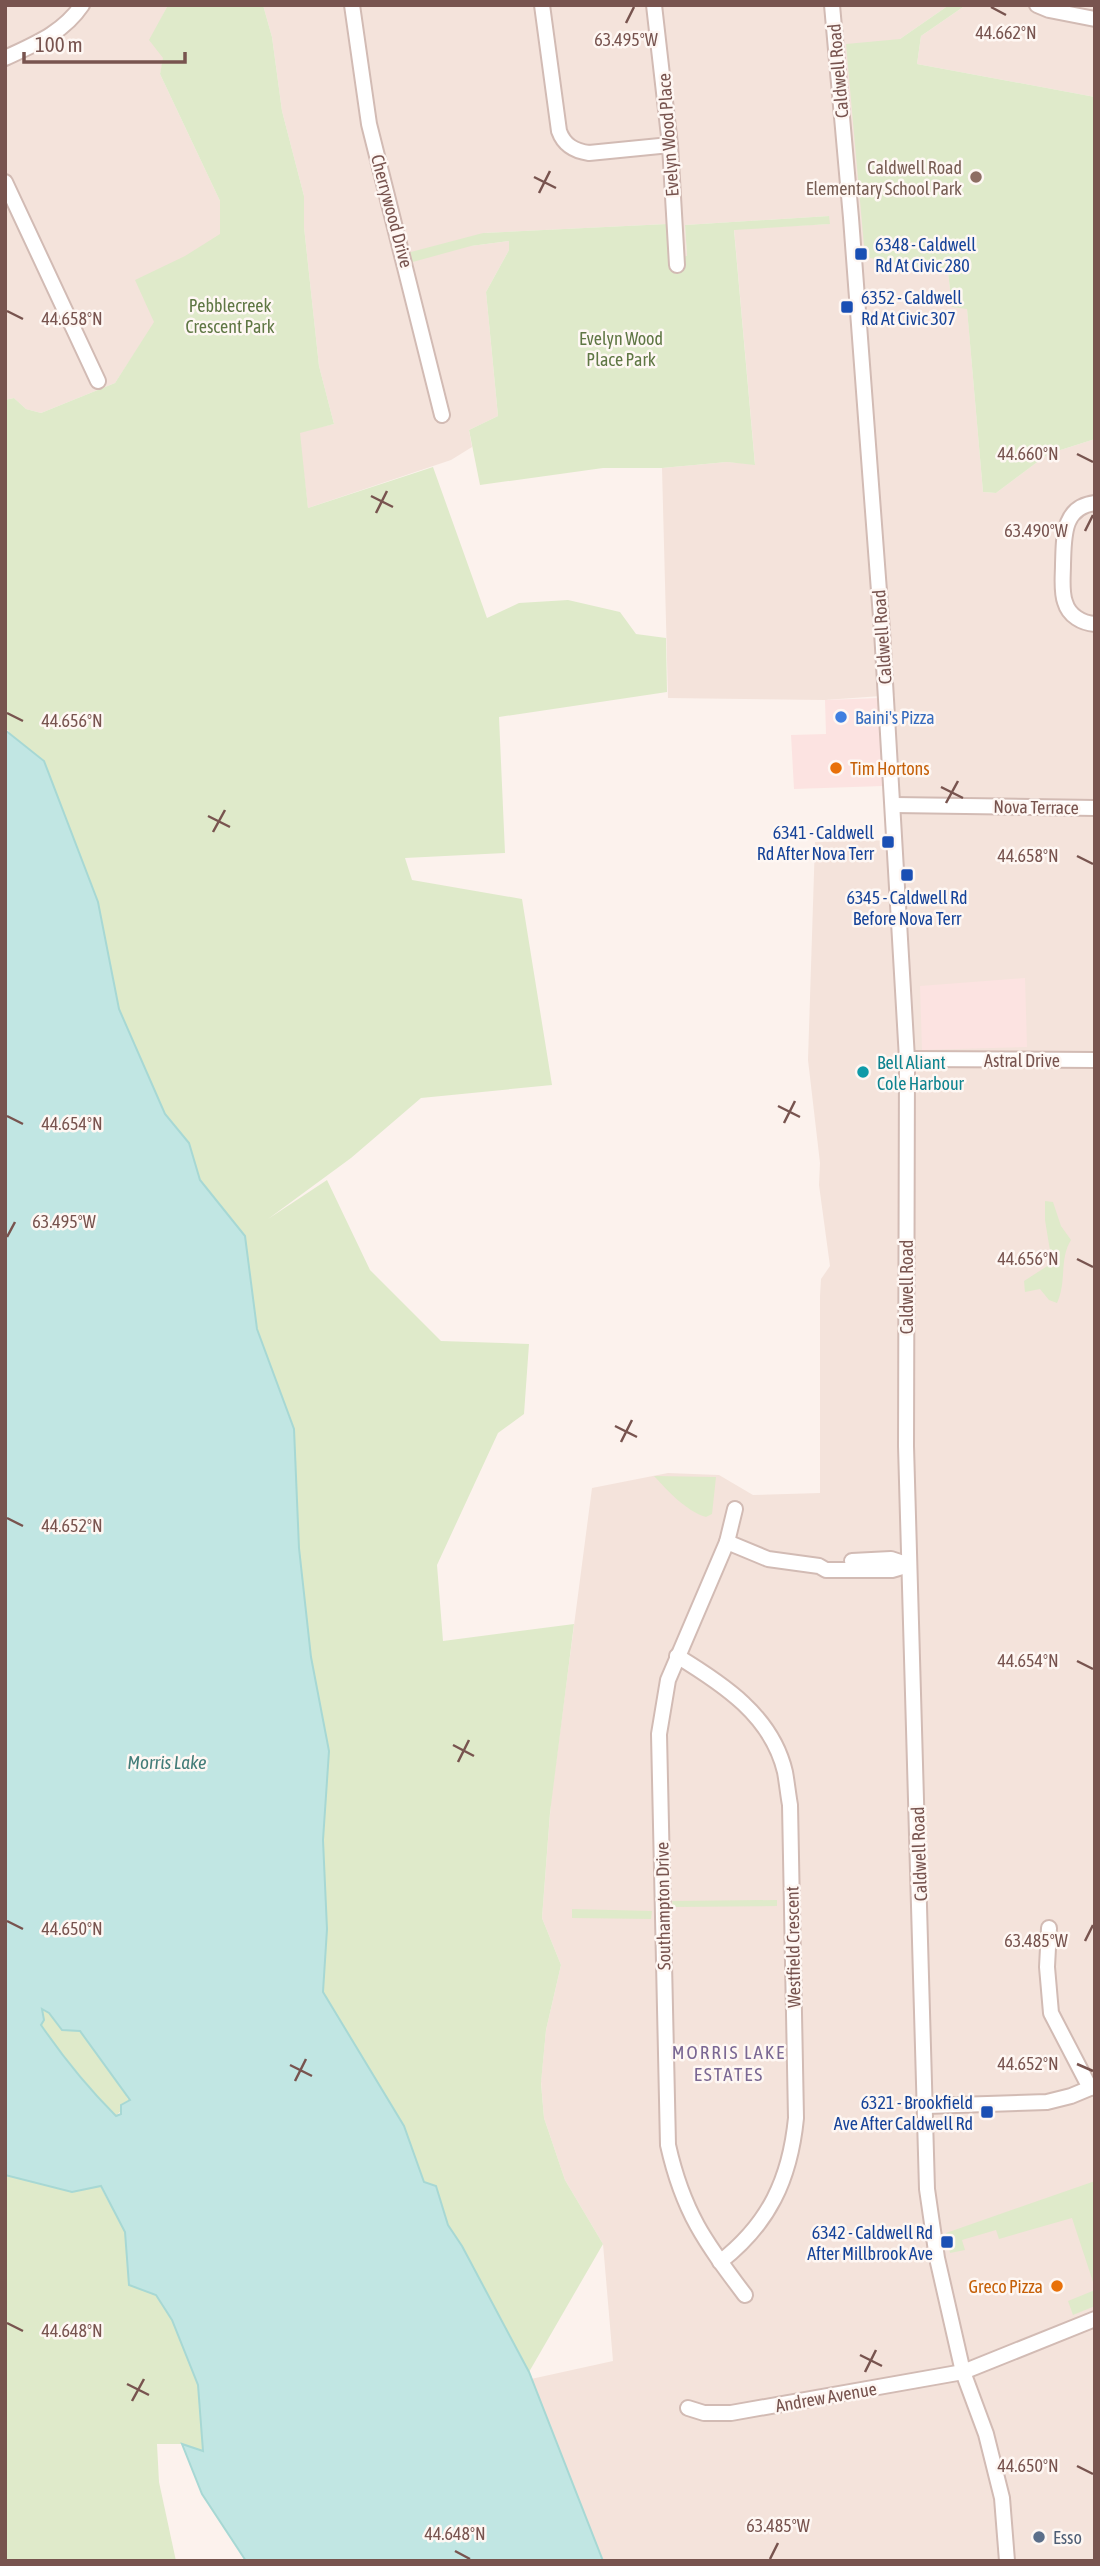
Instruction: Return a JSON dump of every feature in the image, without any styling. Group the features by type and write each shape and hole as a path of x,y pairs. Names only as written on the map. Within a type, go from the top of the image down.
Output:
{"street":[{"path":"5,58 56,33 68,24 82,5"},
{"name":"Cherrywood Drive","path":"352,5 369,124 442,415"},
{"path":"542,5 559,131 565,142 576,150 589,153 670,145"},
{"name":"Evelyn Wood Place","path":"654,5 670,145 677,265"},
{"name":"Caldwell Road","path":"832,5 851,218 894,805 907,1059 906,1446 929,2212 963,2372 986,2434 996,2475 1004,2516 1007,2561"},
{"path":"1037,5 1095,19"},
{"path":"5,182 98,381"},
{"path":"1095,503 1080,507 1067,522 1064,531 1063,585 1069,610 1080,620 1095,624"},
{"name":"Nova Terrace","path":"894,805 1095,808"},
{"name":"Astral Drive","path":"907,1059 1095,1060"},
{"name":"Southampton Drive","path":"735,1508 727,1542 668,1680 659,1734 666,2122 674,2170 684,2200 698,2229 746,2295"},
{"path":"727,1542 768,1559 819,1566 826,1562 891,1559 909,1565"},
{"name":"Westfield Crescent","path":"677,1656 724,1685 752,1711 763,1726 785,1772 790,1805 796,2119 794,2143 785,2176 770,2208 720,2262"},
{"path":"926,2105 1041,2103 1092,2087 1051,2013 1047,1980 1049,1928"},
{"name":"Andrew Avenue","path":"688,2408 704,2413 731,2413 963,2372 1095,2319"}],"shaded area":[{"path":"5,5 168,5 150,40 164,58 160,74 220,201 222,232 155,322 115,383 41,413 26,409 14,398 5,400"},
{"path":"263,5 949,5 900,39 948,272 952,306 967,308 983,492 996,493 1048,454 1095,439 1095,2561 603,2561 531,2379 613,2361 603,2244 565,2180 544,2118 541,2082 546,2030 561,1965 542,1918 551,1801 592,1488 668,1473 719,1475 753,1495 820,1493 820,1296 821,1279 830,1266 819,1185 820,1163 808,1060 815,842 899,840 894,749 895,695 825,700 668,698 662,468 727,462 755,464 734,229 829,224 829,216 685,225 687,256 669,257 667,224 483,233 471,246 509,241 509,250 486,292 498,416 469,430 472,447 451,460 308,508 299,432 334,424 319,366 304,227 304,196 282,111 272,37"},
{"path":"966,5 1095,5 1095,97 917,64 921,36"},
{"path":"880,698 883,786 794,789 791,735 826,734 825,700"},
{"path":"1025,978 1027,1047 922,1050 920,986"}],"green space":[{"name":"Pebblecreek Crescent Park","path":"168,5 263,5 272,37 282,111 304,196 304,227 319,366 334,424 300,433 308,508 433,467 487,618 519,603 568,600 620,612 636,634 666,638 667,692 499,717 505,853 405,858 412,880 522,899 552,1085 421,1098 351,1158 268,1219 327,1180 370,1270 441,1341 529,1344 524,1414 498,1433 437,1565 443,1641 574,1624 550,1813 542,1918 561,1965 546,2030 541,2083 544,2118 565,2180 603,2244 529,2372 462,2246 448,2225 436,2186 424,2182 404,2126 323,1992 327,1929 323,1840 329,1751 311,1657 299,1548 294,1429 257,1329 245,1236 200,1180 189,1143 165,1114 119,1009 98,902 8,730 5,730 5,400 14,398 26,409 41,413 115,383 154,322 135,280 185,256 220,234 220,201 160,74 163,58 149,40"},
{"name":"Caldwell Road Elementary School Park","path":"949,5 966,5 921,36 917,64 1095,97 1095,439 1048,454 996,493 983,492 967,309 952,307 948,272 865,257 846,44 900,39"},
{"name":"Evelyn Wood Place Park","path":"829,216 830,224 734,230 755,465 727,462 662,468 603,468 480,485 469,430 498,416 486,292 509,250 509,241 471,246 409,263 407,253 483,233 667,224 669,257 687,256 685,225"},
{"path":"1045,1201 1053,1202 1061,1226 1071,1240 1065,1255 1062,1287 1057,1303 1049,1300 1040,1289 1025,1292 1024,1281 1052,1263 1045,1220"},
{"path":"654,1476 716,1477 712,1514 706,1517 691,1510"},
{"path":"777,1900 777,1906 673,1907 672,1901"},
{"path":"572,1909 652,1911 651,1919 572,1918"},
{"path":"41,2008 49,2013 62,2030 80,2030 131,2100 116,2116 58,2049 41,2025 44,2020"},
{"path":"5,2175 72,2192 100,2186 125,2232 129,2285 157,2295 172,2320 198,2385 203,2451 182,2444 157,2444 159,2482 176,2561 5,2561"},
{"path":"1095,2181 1095,2288 1072,2218 999,2239 996,2230 962,2240 965,2250 950,2253 946,2233"},
{"path":"1095,2290 1095,2306 1073,2315 1068,2301"}],"water":[{"name":"Morris Lake","path":"5,730 44,761 98,902 119,1009 165,1114 189,1143 200,1180 245,1236 257,1329 294,1429 299,1548 311,1657 329,1751 323,1840 327,1929 323,1992 404,2126 424,2182 436,2186 448,2225 462,2246 529,2372 603,2561 246,2561 202,2494 182,2444 203,2451 198,2385 172,2320 156,2295 129,2285 125,2232 101,2186 72,2192 5,2175","holes":["42,2009 49,2013 62,2030 80,2031 130,2100 121,2105 121,2114 116,2116 106,2106 49,2037 41,2025 44,2020"]}],"place":[{"name":"Caldwell Road Elementary School Park","path":"976,177"},
{"name":"6348 - Caldwell Rd At Civic 280","path":"861,254"},
{"name":"6352 - Caldwell Rd At Civic 307","path":"847,307"},
{"name":"Baini's Pizza","path":"841,717"},
{"name":"Tim Hortons","path":"836,768"},
{"name":"6341 - Caldwell Rd After Nova Terr","path":"888,842"},
{"name":"6345 - Caldwell Rd Before Nova Terr","path":"907,875"},
{"name":"Bell Aliant Cole Harbour","path":"863,1072"},
{"name":"6321 - Brookfield Ave After Caldwell Rd","path":"987,2112"},
{"name":"6342 - Caldwell Rd After Millbrook Ave","path":"947,2242"},
{"name":"Greco Pizza","path":"1057,2286"},
{"name":"Esso","path":"1039,2537"}],"district":[{"name":"MORRIS LAKE ESTATES","path":"729,2063"}]}
